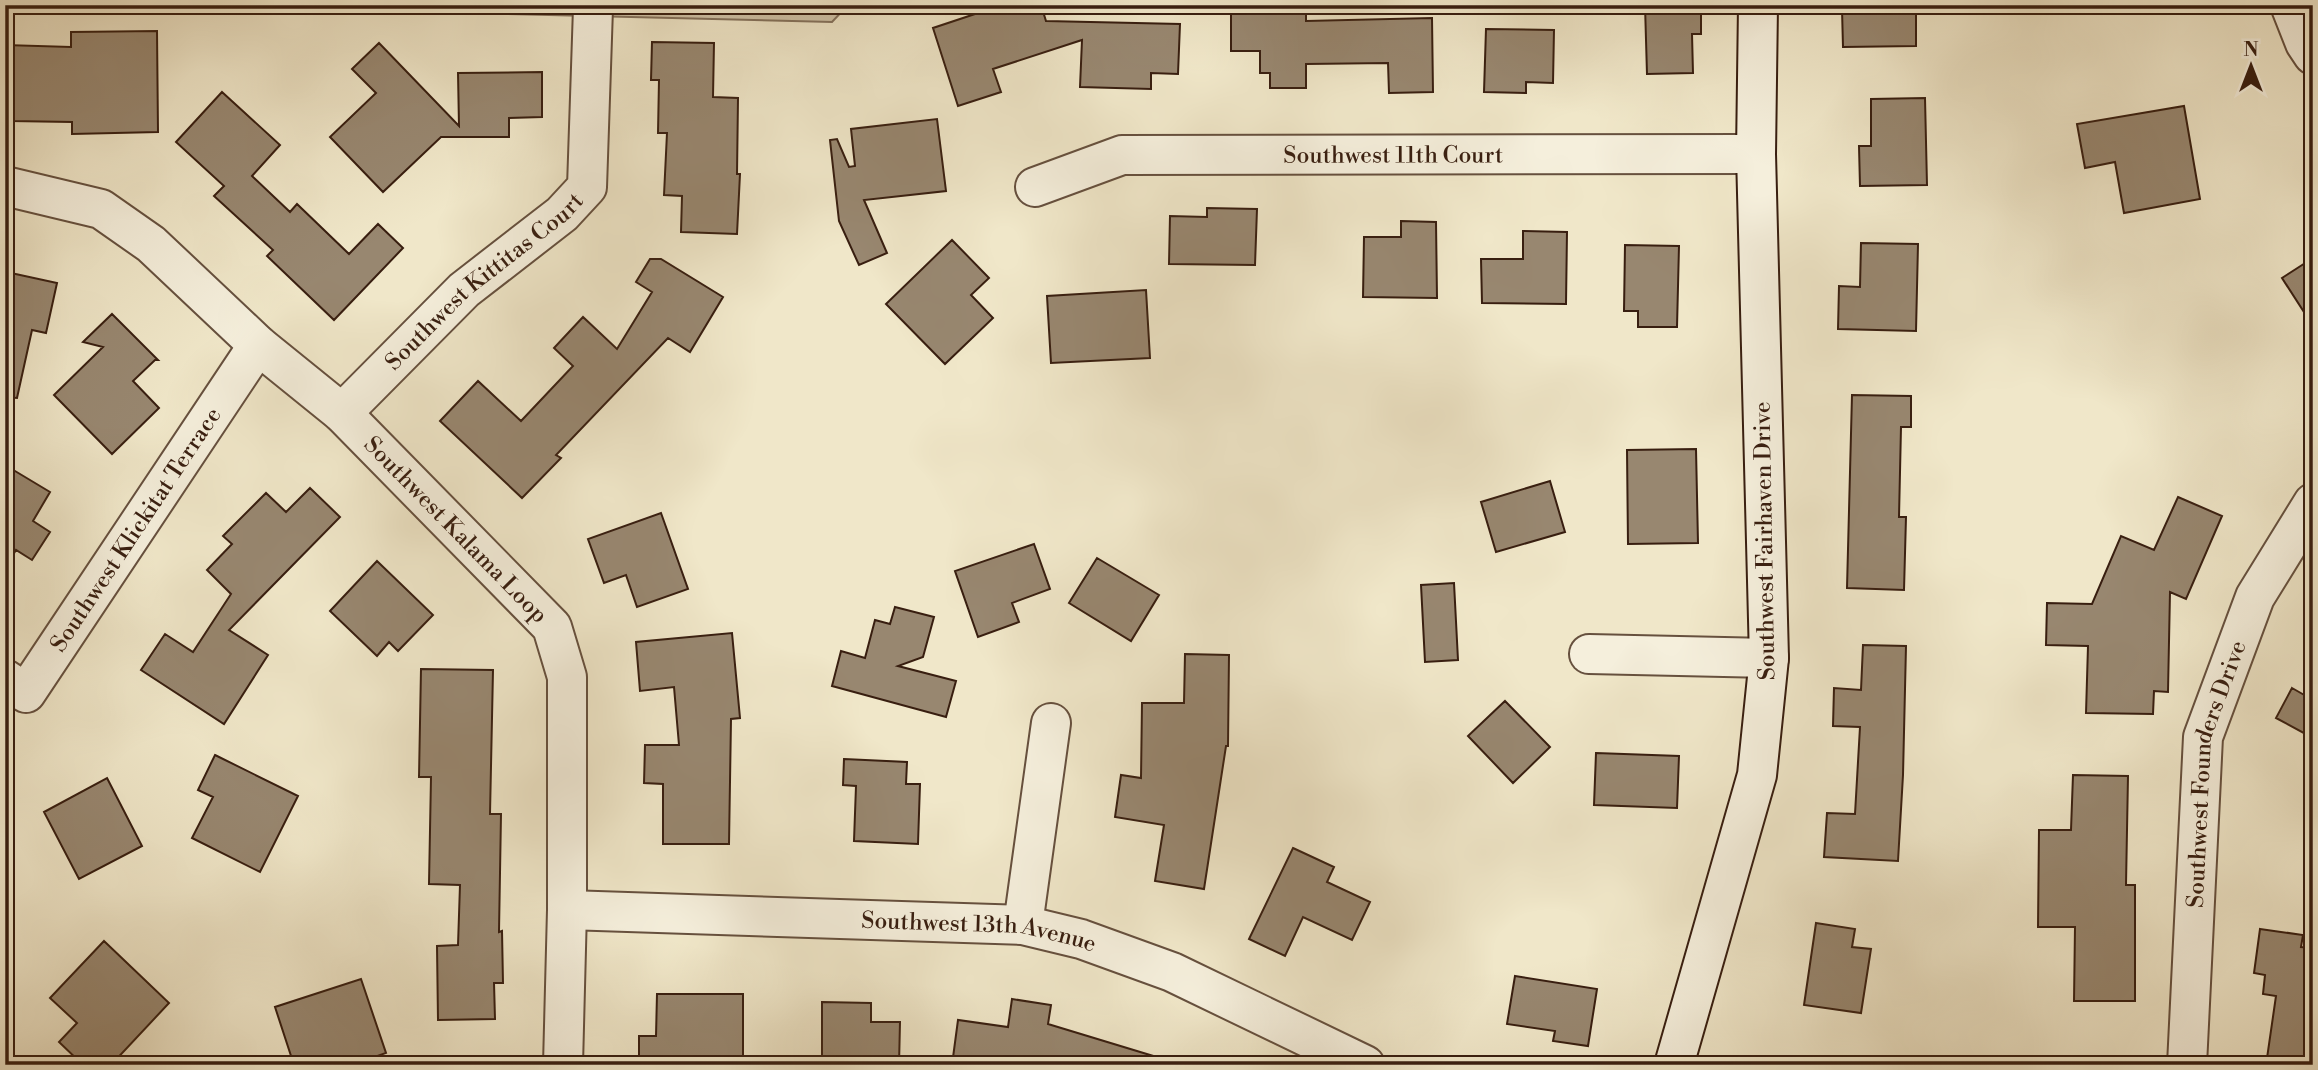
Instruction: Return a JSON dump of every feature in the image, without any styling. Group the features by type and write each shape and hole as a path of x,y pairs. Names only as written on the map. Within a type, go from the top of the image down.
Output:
{"street":[{"name":"Southwest Fairhaven Drive","path":"1674,1065 1757,775 1769,658 1756,154 1758,5"},
{"path":"2290,5 2305,43 2313,55"},
{"name":"Southwest Kittitas Court","path":"342,413 464,290 562,214 587,187 593,8"},
{"name":"Southwest 11th Court","path":"1035,187 1122,155 1756,154"},
{"name":"Southwest Kalama Loop","path":"5,186 101,209 151,244 258,345 342,413 552,627 566,677 563,1065"},
{"name":"Southwest Klickitat Terrace","path":"5,679 26,693 258,345"},
{"name":"Southwest Founders Drive","path":"2187,1065 2203,737 2255,597 2313,503"},
{"path":"1590,654 1769,658"},
{"path":"1023,925 1051,723"},
{"name":"Southwest 13th Avenue","path":"566,909 1023,925 1081,939 1172,972 1365,1065"}],"shaded area":[{"path":"150,5 848,5 832,22"}],"building":[{"path":"1002,5 1041,5 1046,21 1180,24 1178,74 1151,73 1151,89 1080,87 1082,40 993,69 1001,92 958,106 933,28"},
{"path":"1645,5 1701,5 1701,34 1692,34 1693,73 1647,74"},
{"path":"1862,5 1916,5 1916,46 1843,47 1842,9 1862,8"},
{"path":"1231,13 1306,13 1306,21 1432,18 1433,92 1389,93 1388,63 1306,64 1306,88 1270,88 1270,73 1260,73 1260,51 1231,51"},
{"path":"1486,29 1554,30 1553,83 1526,82 1526,93 1484,92"},
{"path":"157,31 158,132 72,134 72,122 11,121 12,100 5,99 5,45 71,47 71,32"},
{"path":"652,42 714,43 713,97 738,98 737,174 740,174 737,234 681,232 682,196 664,195 667,133 658,133 659,80 651,80"},
{"path":"379,43 459,126 458,73 542,72 542,117 509,118 509,137 441,137 383,192 330,137 376,93 352,69"},
{"path":"222,92 280,145 252,176 290,212 297,204 349,254 378,224 403,248 334,320 267,256 273,250 214,196 224,186 176,142"},
{"path":"1925,98 1927,185 1860,186 1859,146 1871,146 1871,99"},
{"path":"2184,106 2200,199 2124,213 2115,162 2085,168 2077,124"},
{"path":"937,119 946,191 864,200 887,253 859,265 839,221 830,140 837,139 849,167 855,166 851,129"},
{"path":"1207,208 1257,209 1255,265 1169,264 1170,216 1207,217"},
{"path":"1401,221 1436,222 1437,298 1363,297 1364,237 1401,237"},
{"path":"1523,231 1567,232 1566,304 1482,303 1481,259 1523,259"},
{"path":"952,240 989,278 971,295 993,318 945,364 886,304"},
{"path":"1861,243 1918,244 1916,331 1838,329 1839,286 1860,287"},
{"path":"1625,245 1679,246 1677,327 1638,327 1638,311 1624,311"},
{"path":"2313,258 2313,326 2282,278"},
{"path":"650,259 661,259 723,297 690,352 668,338 556,455 561,458 522,498 440,421 478,381 521,421 573,366 554,348 583,317 617,349 652,292 636,282"},
{"path":"11,273 57,283 46,333 32,330 17,398 5,397 5,278 10,279"},
{"path":"1146,290 1150,358 1051,363 1047,296"},
{"path":"112,314 158,360 133,381 159,408 112,454 54,395 103,347 83,342"},
{"path":"1852,395 1911,396 1911,427 1901,427 1899,517 1906,517 1904,590 1847,588"},
{"path":"1696,449 1698,543 1628,544 1627,450"},
{"path":"5,465 50,492 33,521 50,532 32,560 16,550 5,568"},
{"path":"1550,481 1565,532 1496,552 1481,502"},
{"path":"310,488 340,517 229,630 268,655 224,724 141,670 165,634 193,652 231,594 207,570 232,544 223,536 266,493 286,512"},
{"path":"2178,497 2222,516 2186,599 2170,592 2168,692 2154,691 2153,714 2086,713 2088,646 2046,645 2047,603 2092,604 2121,536 2154,550"},
{"path":"661,513 688,589 637,607 626,575 604,583 588,539"},
{"path":"1034,544 1050,589 1012,603 1019,622 978,637 955,571"},
{"path":"1097,558 1159,595 1131,641 1069,603"},
{"path":"377,561 433,615 398,651 389,642 377,656 330,611"},
{"path":"1454,583 1458,660 1425,662 1421,585"},
{"path":"895,607 934,617 923,657 898,666 956,681 946,717 832,686 841,651 865,658 875,620 890,624"},
{"path":"732,633 740,718 731,719 729,844 663,844 663,784 644,783 645,745 679,745 674,687 640,691 636,642"},
{"path":"1863,645 1906,646 1898,861 1824,857 1827,813 1855,814 1860,727 1833,726 1834,688 1861,690"},
{"path":"1185,654 1229,655 1228,746 1204,889 1155,881 1164,825 1115,817 1121,775 1141,778 1142,703 1184,703"},
{"path":"421,669 493,670 490,814 501,814 499,932 502,931 503,983 494,983 495,1019 438,1020 437,946 458,945 460,885 429,884 431,777 419,777"},
{"path":"2292,688 2313,700 2313,738 2276,718"},
{"path":"1505,701 1550,747 1513,783 1468,736"},
{"path":"1596,753 1679,756 1677,808 1594,805"},
{"path":"215,755 298,796 260,872 192,838 213,797 198,790"},
{"path":"844,759 907,762 906,784 920,784 918,844 854,841 856,786 843,785"},
{"path":"2073,775 2128,776 2126,885 2135,885 2135,1001 2074,1001 2075,927 2038,927 2039,830 2071,830"},
{"path":"107,778 142,846 79,879 44,812"},
{"path":"1293,848 1334,867 1327,882 1370,902 1352,940 1303,917 1285,956 1249,939"},
{"path":"1816,923 1855,929 1852,947 1871,949 1861,1013 1804,1005"},
{"path":"2260,929 2303,935 2301,947 2313,948 2313,1031 2310,1031 2306,1065 2266,1065 2276,996 2263,994 2265,975 2254,973"},
{"path":"104,941 169,1003 111,1065 83,1065 59,1042 77,1023 50,998"},
{"path":"1515,976 1597,989 1588,1046 1553,1041 1555,1031 1507,1024"},
{"path":"361,979 386,1053 352,1065 294,1065 275,1007"},
{"path":"657,994 743,994 743,1065 639,1065 639,1036 656,1036"},
{"path":"1012,999 1051,1005 1048,1024 1160,1058 1159,1065 952,1065 958,1020 1008,1027"},
{"path":"822,1002 871,1003 871,1022 900,1022 899,1065 822,1065"}]}
